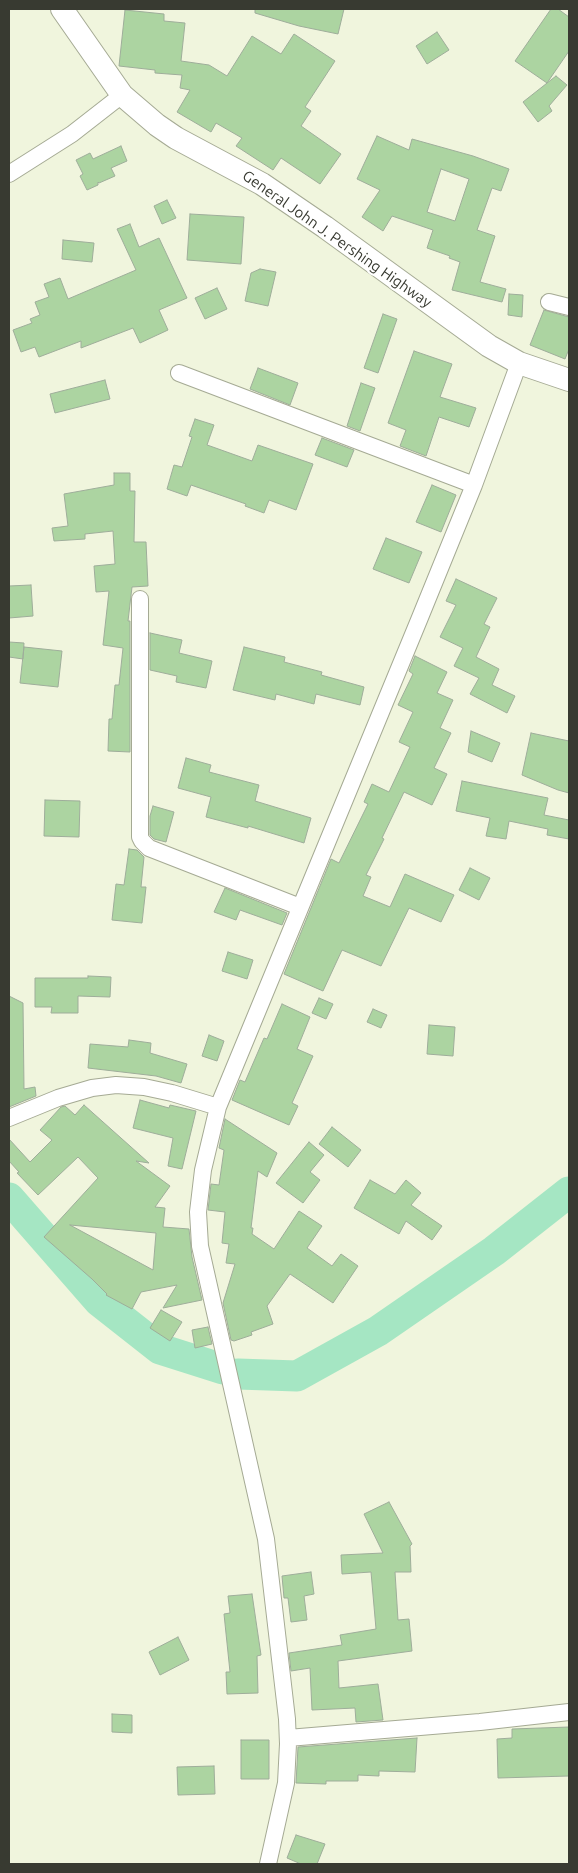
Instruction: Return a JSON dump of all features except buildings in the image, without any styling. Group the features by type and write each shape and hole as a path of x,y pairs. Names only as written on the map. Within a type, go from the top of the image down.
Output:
{"main road":[{"name":"General John J. Pershing Highway","path":"62,9 122,95 157,125 176,138 262,184 325,227 489,346 519,363 569,380"}],"street":[{"path":"9,174 72,134 122,95"},
{"path":"549,302 569,307"},
{"path":"268,1864 286,1782 288,1738 266,1538 200,1246 198,1212 203,1170 218,1107 474,485 519,363"},
{"path":"179,373 474,485"},
{"path":"140,599 140,837 142,841 149,848 300,907"},
{"path":"9,1118 58,1098 92,1088 116,1085 172,1093 218,1107"},
{"path":"288,1738 480,1722 569,1712"}],"waterway":[{"path":"238,1374 297,1376 378,1331 494,1251 569,1192"},
{"path":"9,1198 99,1301 160,1349 223,1369"}]}
